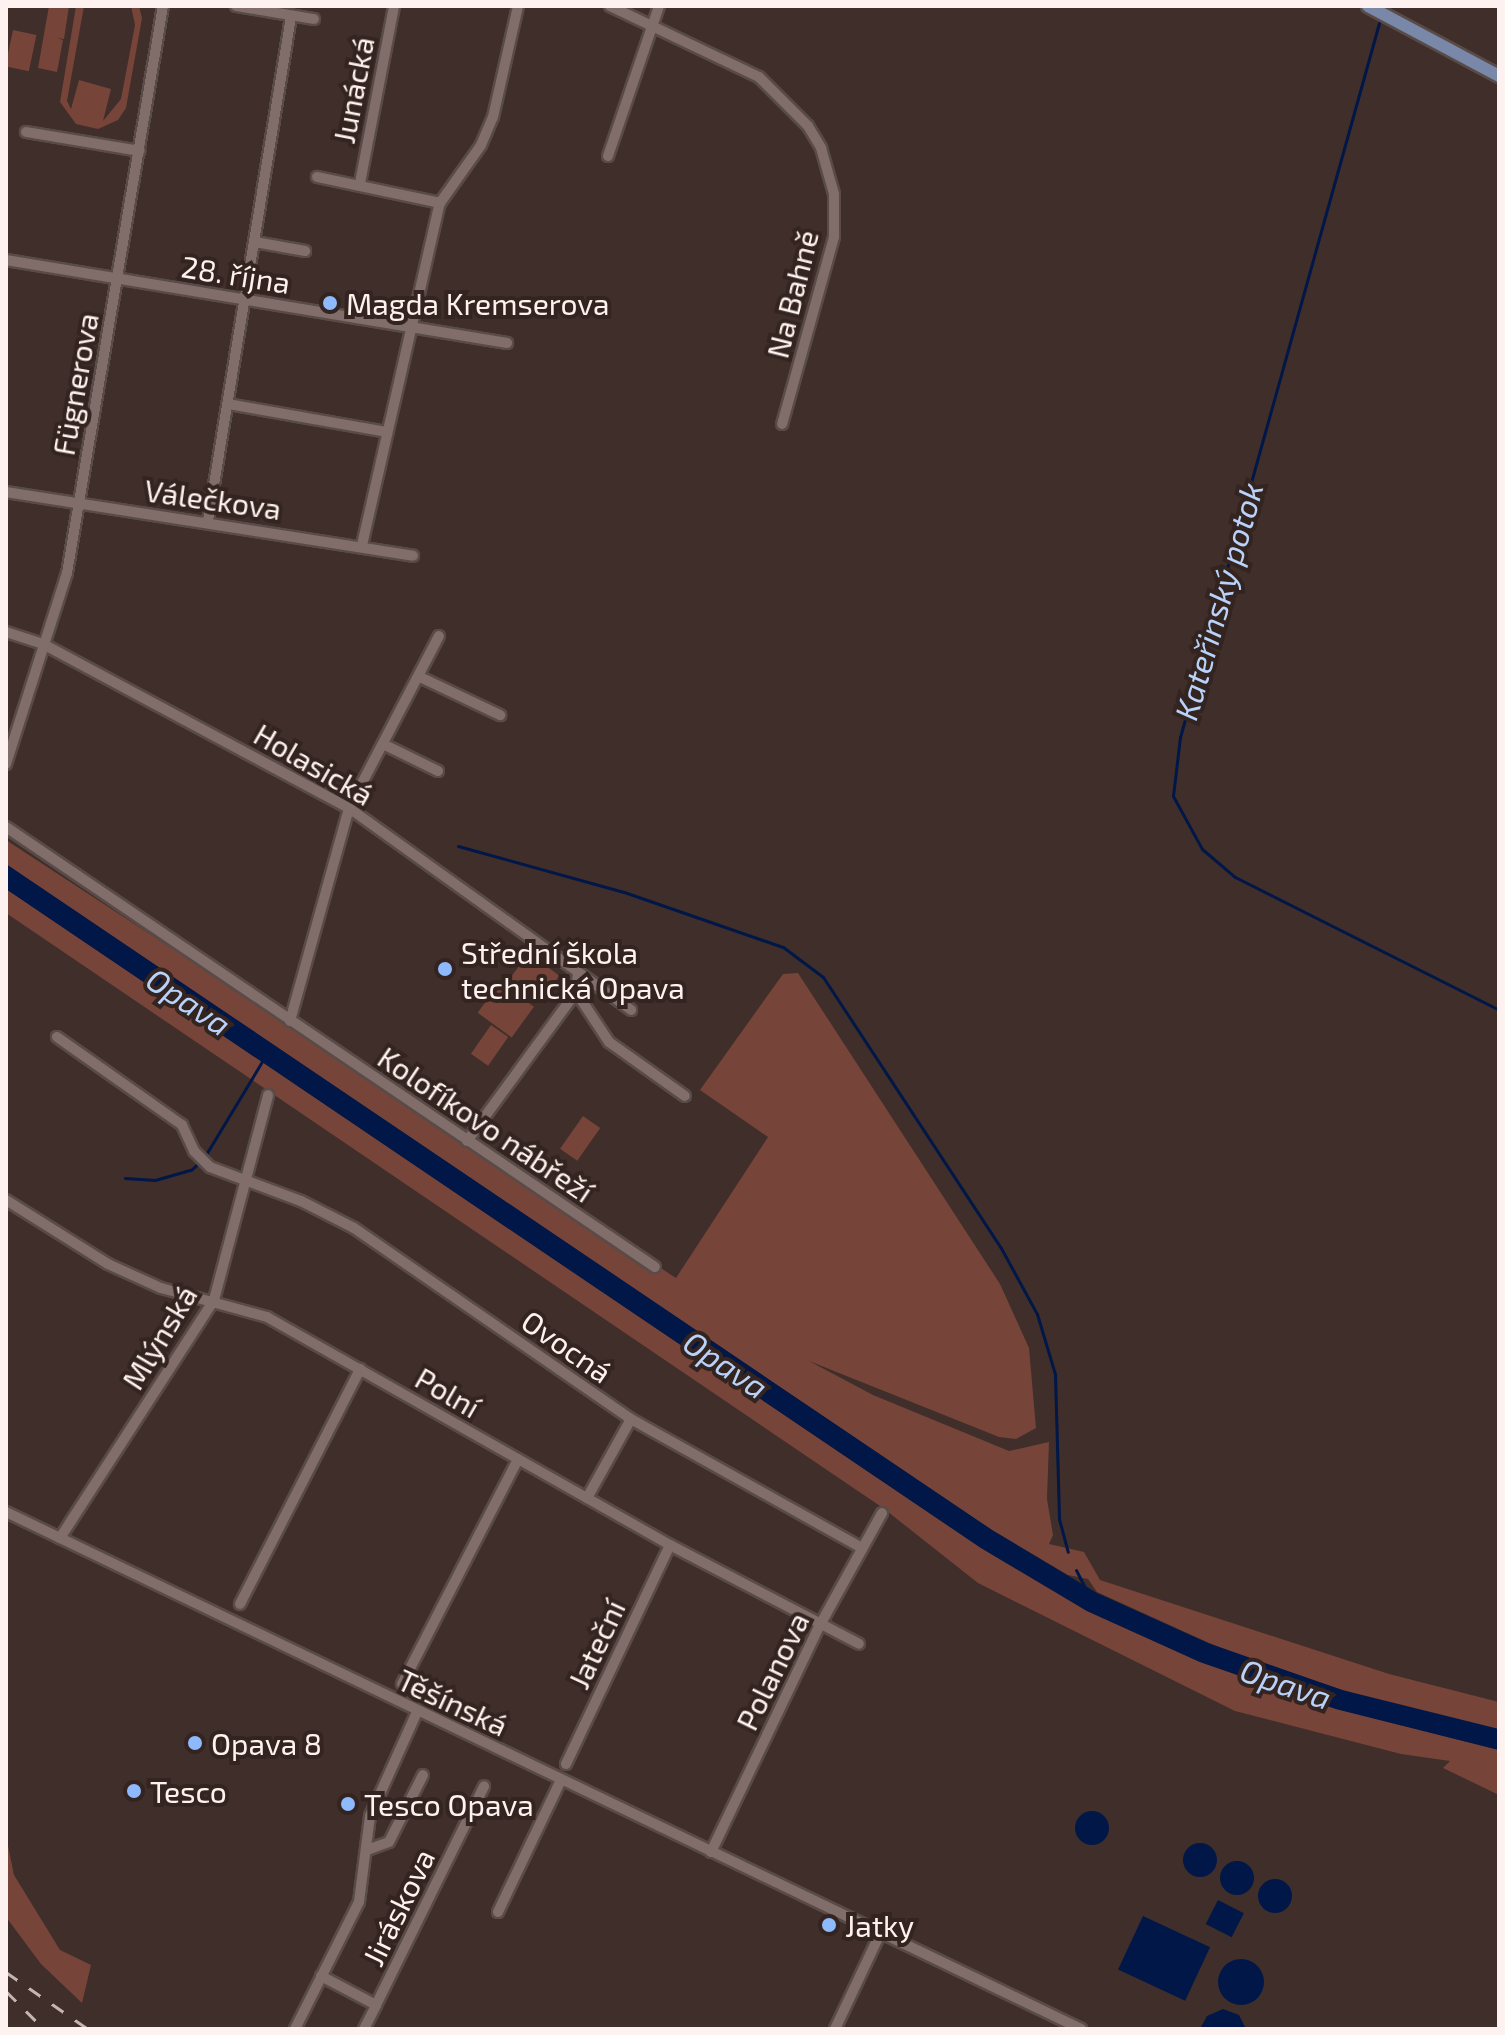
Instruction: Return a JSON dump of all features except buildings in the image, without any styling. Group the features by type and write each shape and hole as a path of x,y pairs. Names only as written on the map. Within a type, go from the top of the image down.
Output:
{"main road":[{"path":"1368,6 1499,76"}],"street":[{"name":"Fügnerova","path":"6,764 67,573 163,6"},
{"path":"236,6 314,19"},
{"name":"Junácká","path":"360,183 394,6"},
{"path":"362,545 440,203 481,145 493,117 518,6"},
{"name":"Na Bahně","path":"610,6 654,23 733,62 780,95 816,137 829,170 836,216 832,248 782,424"},
{"path":"608,156 659,6"},
{"path":"208,521 291,17"},
{"path":"26,132 139,151"},
{"name":"Junácká","path":"317,177 360,183 440,203"},
{"path":"255,242 305,251"},
{"name":"28. října","path":"6,260 507,343"},
{"path":"228,404 386,432"},
{"name":"Válečkova","path":"6,492 362,545 413,556"},
{"name":"Holasická","path":"6,632 43,644 349,808 631,1010"},
{"path":"290,1021 349,808 385,745 439,636"},
{"path":"420,677 500,715"},
{"path":"385,745 438,771"},
{"name":"Kolofíkovo nábřeží","path":"6,827 655,1267"},
{"path":"467,1141 576,992 578,974"},
{"path":"576,992 609,1042 685,1096"},
{"name":"Ovocná","path":"57,1037 182,1125 194,1151 210,1167 246,1184 301,1201 354,1228 631,1419 862,1548"},
{"name":"Mlýnská","path":"60,1538 214,1300 268,1095"},
{"name":"Polní","path":"6,1200 108,1264 161,1288 214,1300 267,1317 670,1545 859,1644"},
{"path":"240,1604 360,1369"},
{"path":"587,1498 631,1419"},
{"path":"402,1684 518,1459"},
{"name":"Těšínská","path":"6,1512 1081,2029"},
{"name":"Polanova","path":"711,1852 820,1625 882,1513"},
{"name":"Jateční","path":"566,1764 670,1545"},
{"name":"Jiráskova","path":"295,2029 359,1902 370,1816 417,1712"},
{"name":"Jiráskova","path":"367,1850 389,1842 423,1775"},
{"path":"498,1912 561,1780"},
{"name":"Jiráskova","path":"364,2029 484,1786"},
{"path":"835,2029 880,1934"},
{"name":"Jiráskova","path":"321,1976 376,2005"}],"shaded area":[{"path":"49,6 69,6 64,39 57,38 63,40 57,72 38,68"},
{"path":"76,6 84,6 67,101 71,109 79,80 111,89 103,121 121,99 135,25 131,6 139,6 142,18 126,108 118,120 98,129 76,124 60,102"},
{"path":"13,30 36,35 29,71 6,66"},
{"path":"6,840 676,1278 768,1137 700,1090 783,974 798,973 1000,1284 1029,1348 1036,1428 1016,1439 999,1437 809,1361 873,1395 1009,1451 1049,1442 1047,1499 1053,1535 1049,1544 1084,1552 1100,1580 1389,1674 1499,1702 1499,1731 1358,1695 1229,1652 1097,1592 1088,1579 1068,1575 992,1530 6,864"},
{"path":"6,889 981,1548 1087,1611 1200,1662 1336,1709 1499,1750 1499,1795 1443,1768 1450,1761 1401,1754 1235,1711 978,1583 883,1508 6,913"},
{"path":"529,953 559,976 540,1001 510,979"},
{"path":"500,982 534,1007 512,1037 478,1013"},
{"path":"491,1025 508,1037 488,1066 471,1054"},
{"path":"583,1116 600,1128 577,1161 560,1149"},
{"path":"6,1836 14,1875 60,1950 91,1965 82,2003 41,1964 6,1917"}],"water":[{"name":"Opava","path":"6,864 992,1530 1097,1593 1208,1643 1342,1690 1499,1729 1499,1750 1336,1709 1200,1662 1087,1611 981,1548 6,889"},
{"path":"1092,1811 1104,1816 1109,1828 1104,1840 1092,1845 1080,1840 1075,1828 1080,1816"},
{"path":"1200,1843 1212,1848 1217,1860 1212,1872 1200,1877 1188,1872 1183,1860 1188,1848"},
{"path":"1237,1861 1249,1866 1254,1878 1249,1890 1237,1895 1225,1890 1220,1878 1225,1866"},
{"path":"1275,1879 1287,1884 1292,1896 1287,1908 1275,1913 1263,1908 1258,1896 1263,1884"},
{"path":"1218,1900 1244,1913 1232,1937 1206,1924"},
{"path":"1143,1916 1210,1947 1185,2001 1118,1969"},
{"path":"1241,1959 1257,1966 1264,1982 1257,1998 1241,2005 1225,1998 1218,1982 1225,1966"},
{"path":"1223,2009 1239,2015 1246,2029 1200,2029 1207,2016"}],"waterway":[{"name":"Kateřinský potok","path":"1379,23 1180,737 1173,796 1202,849 1235,877 1499,1010"},
{"path":"458,846 624,892 783,947 823,977 1001,1248 1037,1314 1055,1374 1059,1519 1068,1552"},
{"path":"205,1156 263,1060"},
{"path":"125,1178 155,1180 191,1170 200,1162"},
{"path":"1076,1570 1085,1588"}],"railway":[{"path":"6,1972 88,2029"},
{"path":"6,1991 44,2029"}],"place":[{"name":"Magda Kremserova","path":"330,303"},
{"name":"Střední škola technická Opava","path":"445,969"},
{"name":"Opava 8","path":"195,1743"},
{"name":"Tesco","path":"134,1791"},
{"name":"Tesco Opava","path":"348,1804"},
{"name":"Jatky","path":"829,1925"}]}
